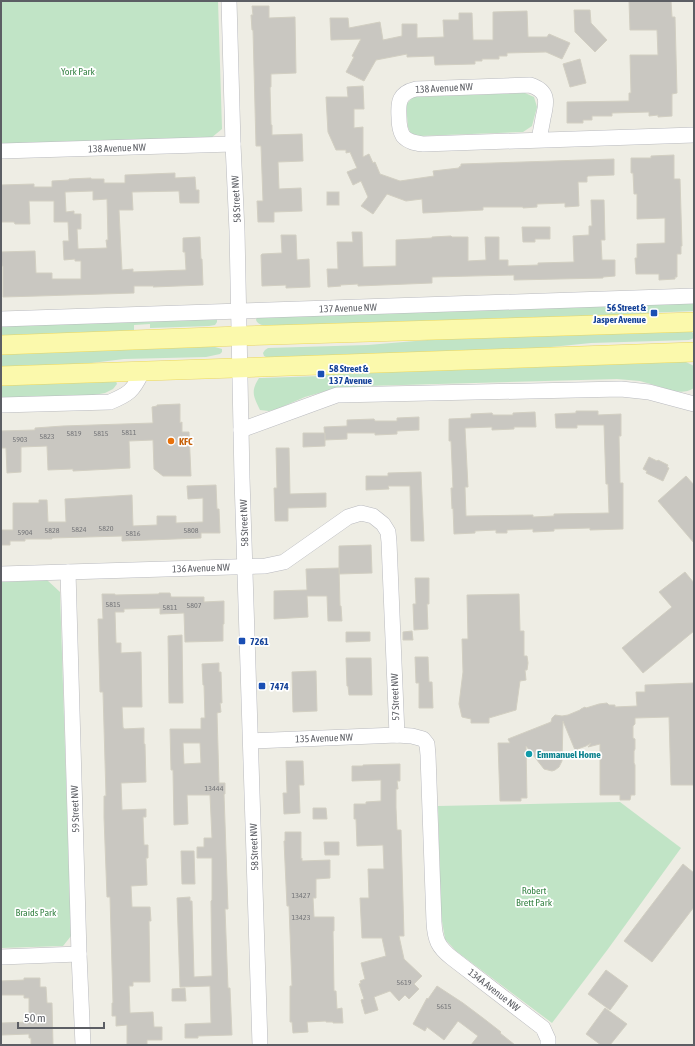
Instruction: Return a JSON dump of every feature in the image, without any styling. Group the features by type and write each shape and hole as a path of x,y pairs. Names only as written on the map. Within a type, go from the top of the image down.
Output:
{"main road":[{"path":"1,345 694,322"},
{"path":"1,376 694,352"}],"street":[{"name":"58 Street NW","path":"229,1 260,1045"},
{"name":"138 Avenue NW","path":"538,140 546,102 544,94 538,88 530,85 416,89 407,92 399,102 399,123 402,132 406,138 416,143 538,140 694,135"},
{"name":"138 Avenue NW","path":"1,152 233,144"},
{"name":"137 Avenue NW","path":"1,319 694,296"},
{"path":"1,405 110,402 132,390 142,372"},
{"path":"241,430 337,395 621,389 648,392 694,404"},
{"name":"136 Avenue NW","path":"1,574 265,566 284,562 348,516 361,513 373,516 383,524"},
{"name":"57 Street NW","path":"383,524 388,532 389,542 396,735 412,736 423,739 427,744 434,933 437,943"},
{"name":"59 Street NW","path":"68,572 83,1045"},
{"name":"135 Avenue NW","path":"251,741 396,735"},
{"name":"134A Avenue NW","path":"437,943 443,951 543,1028 548,1042"},
{"path":"1,957 79,954"}],"green space":[{"name":"York Park","path":"1,1 218,1 222,129 211,138 1,144"},
{"path":"525,93 534,97 537,107 532,126 523,132 419,136 411,134 408,127 406,105 413,97"},
{"path":"694,303 694,311 646,313 645,316 268,327 256,321 258,317"},
{"path":"217,319 217,322 215,325 209,326 150,328 150,324 134,325 134,332 1,336 1,326"},
{"path":"666,330 692,332 694,334 694,338 689,340 591,343 511,351 280,359 266,357 263,353 268,348 368,345 463,337"},
{"path":"179,346 215,347 222,349 222,352 220,354 206,357 124,359 67,366 1,369 1,352"},
{"path":"677,361 686,362 694,366 694,388 678,392 640,381 617,379 366,386 326,391 305,397 269,411 260,410 254,394 256,383 259,378 321,376 321,373"},
{"path":"116,381 117,384 113,389 105,393 89,396 1,399 1,382"},
{"name":"Braids Park","path":"47,580 60,592 71,936 63,946 1,948 1,582"},
{"name":"Robert Brett Park","path":"620,802 681,848 552,1023 456,951 445,939 441,915 438,806"}],"building":[{"path":"629,1 671,1 672,17 675,17 677,93 672,94 672,116 649,116 649,112 612,113 612,116 592,116 592,120 583,120 583,123 567,123 567,102 629,101 629,93 631,93 630,55 658,55 657,30 630,30"},
{"path":"252,6 269,6 269,18 295,17 296,73 271,74 271,125 272,135 302,134 303,161 278,162 279,189 301,188 302,211 274,212 274,222 258,222 257,201 263,201 261,146 256,146 253,30 251,15 253,15"},
{"path":"574,10 590,10 591,23 607,40 595,52 575,32"},
{"path":"527,11 528,37 547,37 549,34 570,43 562,59 546,52 507,53 507,56 499,56 499,59 482,59 482,61 475,61 475,64 435,65 434,56 407,57 407,54 376,60 364,81 346,72 361,39 331,40 330,18 348,18 349,28 380,22 383,40 402,36 402,24 417,24 417,38 444,37 443,20 459,20 459,13 472,13 473,40 493,40 493,12"},
{"path":"580,59 586,83 570,87 563,64"},
{"path":"363,86 364,109 354,109 354,128 363,127 363,157 369,154 373,163 375,162 380,174 400,181 434,176 433,171 459,168 461,164 614,159 614,175 588,176 587,182 578,182 579,206 565,207 565,203 537,204 537,207 483,207 483,210 423,213 422,199 406,201 387,194 373,214 361,206 368,197 361,181 353,185 347,172 357,168 350,152 346,153 346,150 336,150 328,132 326,97 348,97 347,87"},
{"path":"674,155 674,179 680,179 682,246 681,254 677,254 677,277 675,277 675,279 659,280 659,274 636,274 635,258 637,258 637,244 665,243 665,218 637,219 637,194 634,194 633,173 631,173 631,158 651,158 651,156"},
{"path":"175,173 175,178 195,177 196,190 199,190 199,203 180,203 179,191 132,192 133,210 119,210 122,270 133,269 133,272 186,270 185,252 183,252 183,238 200,237 203,285 153,287 154,286 134,286 134,293 3,297 3,266 1,252 35,251 36,273 52,273 52,279 81,279 81,261 75,261 75,259 64,260 63,241 69,241 68,222 54,222 54,201 29,201 30,224 1,222 1,185 34,184 34,187 52,187 52,181 91,178 104,179 104,183 125,183 125,175","holes":["93,191 93,200 107,199 107,248 78,249 77,229 81,229 81,214 74,214 74,211 66,212 65,192"]},
{"path":"327,192 339,192 339,205 327,205"},
{"path":"591,200 604,200 605,240 601,240 602,260 615,260 615,276 603,278 514,280 514,275 432,277 432,283 358,286 358,284 328,287 327,269 338,269 337,242 353,242 352,232 362,232 363,267 396,266 396,240 451,236 468,237 468,261 486,260 485,237 499,237 499,260 508,260 508,266 574,262 573,236 589,235 589,226 592,226"},
{"path":"522,227 550,227 550,239 535,239 535,242 523,242"},
{"path":"281,235 296,235 297,260 309,259 310,287 286,288 286,285 262,286 261,255 282,253"},
{"path":"180,404 180,423 182,422 182,432 189,432 191,476 163,476 154,469 153,440 129,441 130,468 73,471 73,469 48,470 47,446 21,447 21,472 7,473 6,448 1,448 1,431 35,430 35,428 63,426 153,423 152,407 157,405"},
{"path":"576,411 598,411 598,415 621,414 621,436 619,436 620,483 623,483 623,529 554,529 554,531 533,532 533,529 507,530 507,533 496,533 496,530 454,534 449,419 471,418 471,414 492,413 493,415 513,415 513,413 535,412 536,427 514,427 514,429 492,430 492,427 465,428 468,487 465,487 466,516 533,515 533,517 554,516 554,514 609,513 608,484 606,484 604,425 577,425 577,428 556,428 555,414 576,413"},
{"path":"419,417 419,430 397,431 397,434 375,435 375,433 347,433 347,439 325,440 324,427 347,426 347,420 374,419 375,421 397,421 397,418"},
{"path":"303,433 325,433 325,446 303,447"},
{"path":"276,448 289,448 290,494 326,493 326,507 288,508 288,521 275,521 274,488 277,488"},
{"path":"649,457 668,465 667,467 669,468 663,481 646,473 647,471 643,469"},
{"path":"421,472 424,541 411,541 410,486 388,486 389,489 366,490 366,476 388,476 388,473"},
{"path":"686,476 694,485 694,543 658,501"},
{"path":"216,485 220,533 201,533 201,538 122,541 122,536 25,539 25,541 10,541 10,545 1,545 1,530 13,530 13,503 39,503 39,500 47,500 48,522 66,522 65,499 132,495 133,526 157,525 157,516 176,516 176,523 203,522 203,498 188,499 187,486"},
{"path":"371,545 372,573 339,574 339,546"},
{"path":"339,568 342,621 328,621 327,596 307,596 308,617 274,619 274,591 307,590 306,569"},
{"path":"685,572 694,583 694,631 643,673 622,648 672,607 659,592"},
{"path":"415,578 429,578 429,604 427,604 428,629 414,630 413,604 416,604"},
{"path":"170,593 171,597 204,597 204,602 224,601 223,641 185,642 184,613 160,614 160,608 124,609 124,612 115,612 116,643 121,643 121,653 141,652 142,707 122,707 123,728 144,728 145,744 146,782 121,783 122,810 146,809 146,817 143,817 144,845 148,845 148,858 146,858 147,885 131,886 132,907 150,907 151,921 149,921 150,982 133,982 133,986 129,986 130,1013 153,1012 154,1027 162,1027 162,1040 147,1040 147,1045 127,1045 127,1025 116,1026 116,1016 112,1016 113,1003 110,897 107,897 104,817 104,796 106,796 103,692 100,692 98,619 103,619 102,594 115,595"},
{"path":"519,594 520,631 524,631 524,656 527,656 528,663 527,670 525,670 526,680 520,681 516,710 489,718 489,723 471,723 471,719 462,717 459,704 463,672 462,639 468,639 467,595"},
{"path":"412,631 413,640 403,640 403,632"},
{"path":"346,632 370,632 370,641 346,642"},
{"path":"182,635 183,703 169,703 168,636"},
{"path":"415,657 428,657 429,682 432,682 433,708 419,708 419,683 416,683"},
{"path":"346,658 371,658 372,695 349,695 347,686"},
{"path":"219,663 219,672 221,672 222,703 220,703 221,712 217,713 219,783 225,783 224,794 228,909 225,909 228,988 230,988 232,1035 185,1038 185,1024 211,1023 210,986 180,987 177,898 190,897 190,901 192,901 194,977 212,976 212,858 197,858 197,847 204,847 204,838 212,838 210,795 187,795 188,824 174,825 173,770 171,770 170,729 201,729 201,718 205,718 202,664","holes":["183,743 200,743 201,763 184,764"]},
{"path":"316,671 317,711 293,712 292,672"},
{"name":"Emmanuel Home","path":"694,683 694,785 671,785 669,717 635,718 633,738 635,739 635,795 631,795 630,800 620,800 620,795 600,795 600,744 588,747 591,743 575,750 563,721 562,761 559,767 552,771 544,769 526,746 527,798 521,798 521,801 500,801 498,743 510,743 508,739 551,722 555,715 568,715 585,707 607,703 609,705 615,705 615,707 637,706 636,692 645,692 645,685"},
{"path":"286,761 303,761 304,785 299,785 300,813 284,814 283,793 287,793"},
{"path":"400,764 400,781 397,781 398,789 396,789 396,808 397,830 401,830 404,936 399,936 404,959 422,976 414,984 419,989 409,999 405,995 399,1001 390,991 374,997 378,1010 365,1014 361,1000 364,999 359,984 361,983 360,981 365,979 361,963 386,956 382,938 362,938 360,898 369,898 368,869 384,869 383,845 357,846 354,804 366,804 366,802 381,801 381,780 352,781 352,766"},
{"path":"313,808 326,808 327,819 313,819"},
{"path":"285,832 301,832 302,861 330,860 330,878 316,879 316,898 313,898 314,917 334,917 334,991 336,991 337,1009 342,1008 343,1023 326,1021 307,1022 308,1032 293,1033 292,1022 290,1022 290,986 292,986 289,906 287,906 284,841"},
{"path":"324,842 339,842 339,855 325,855"},
{"path":"181,851 194,851 195,884 182,884"},
{"path":"683,864 694,873 694,907 652,962 624,941"},
{"path":"606,970 628,986 610,1010 588,994"},
{"path":"24,978 40,978 40,987 46,987 47,1003 52,1003 53,1045 31,1045 31,1038 29,1038 29,1034 2,1035 2,1023 29,1022 29,998 24,998 24,995 1,995 1,981 24,980"},
{"path":"437,986 483,1018 515,1045 471,1045 478,1036 458,1021 444,1040 427,1027 425,1031 413,1024 427,998 428,999"},
{"path":"185,988 186,1001 172,1001 172,989"},
{"path":"605,1008 627,1024 610,1045 601,1045 586,1034"}],"place":[{"name":"56 Street & Jasper Avenue","path":"654,313"},
{"name":"58 Street & 137 Avenue","path":"321,374"},
{"name":"KFC","path":"171,441"},
{"name":"7261","path":"242,641"},
{"name":"7474","path":"262,686"},
{"name":"Emmanuel Home","path":"529,754"}]}
